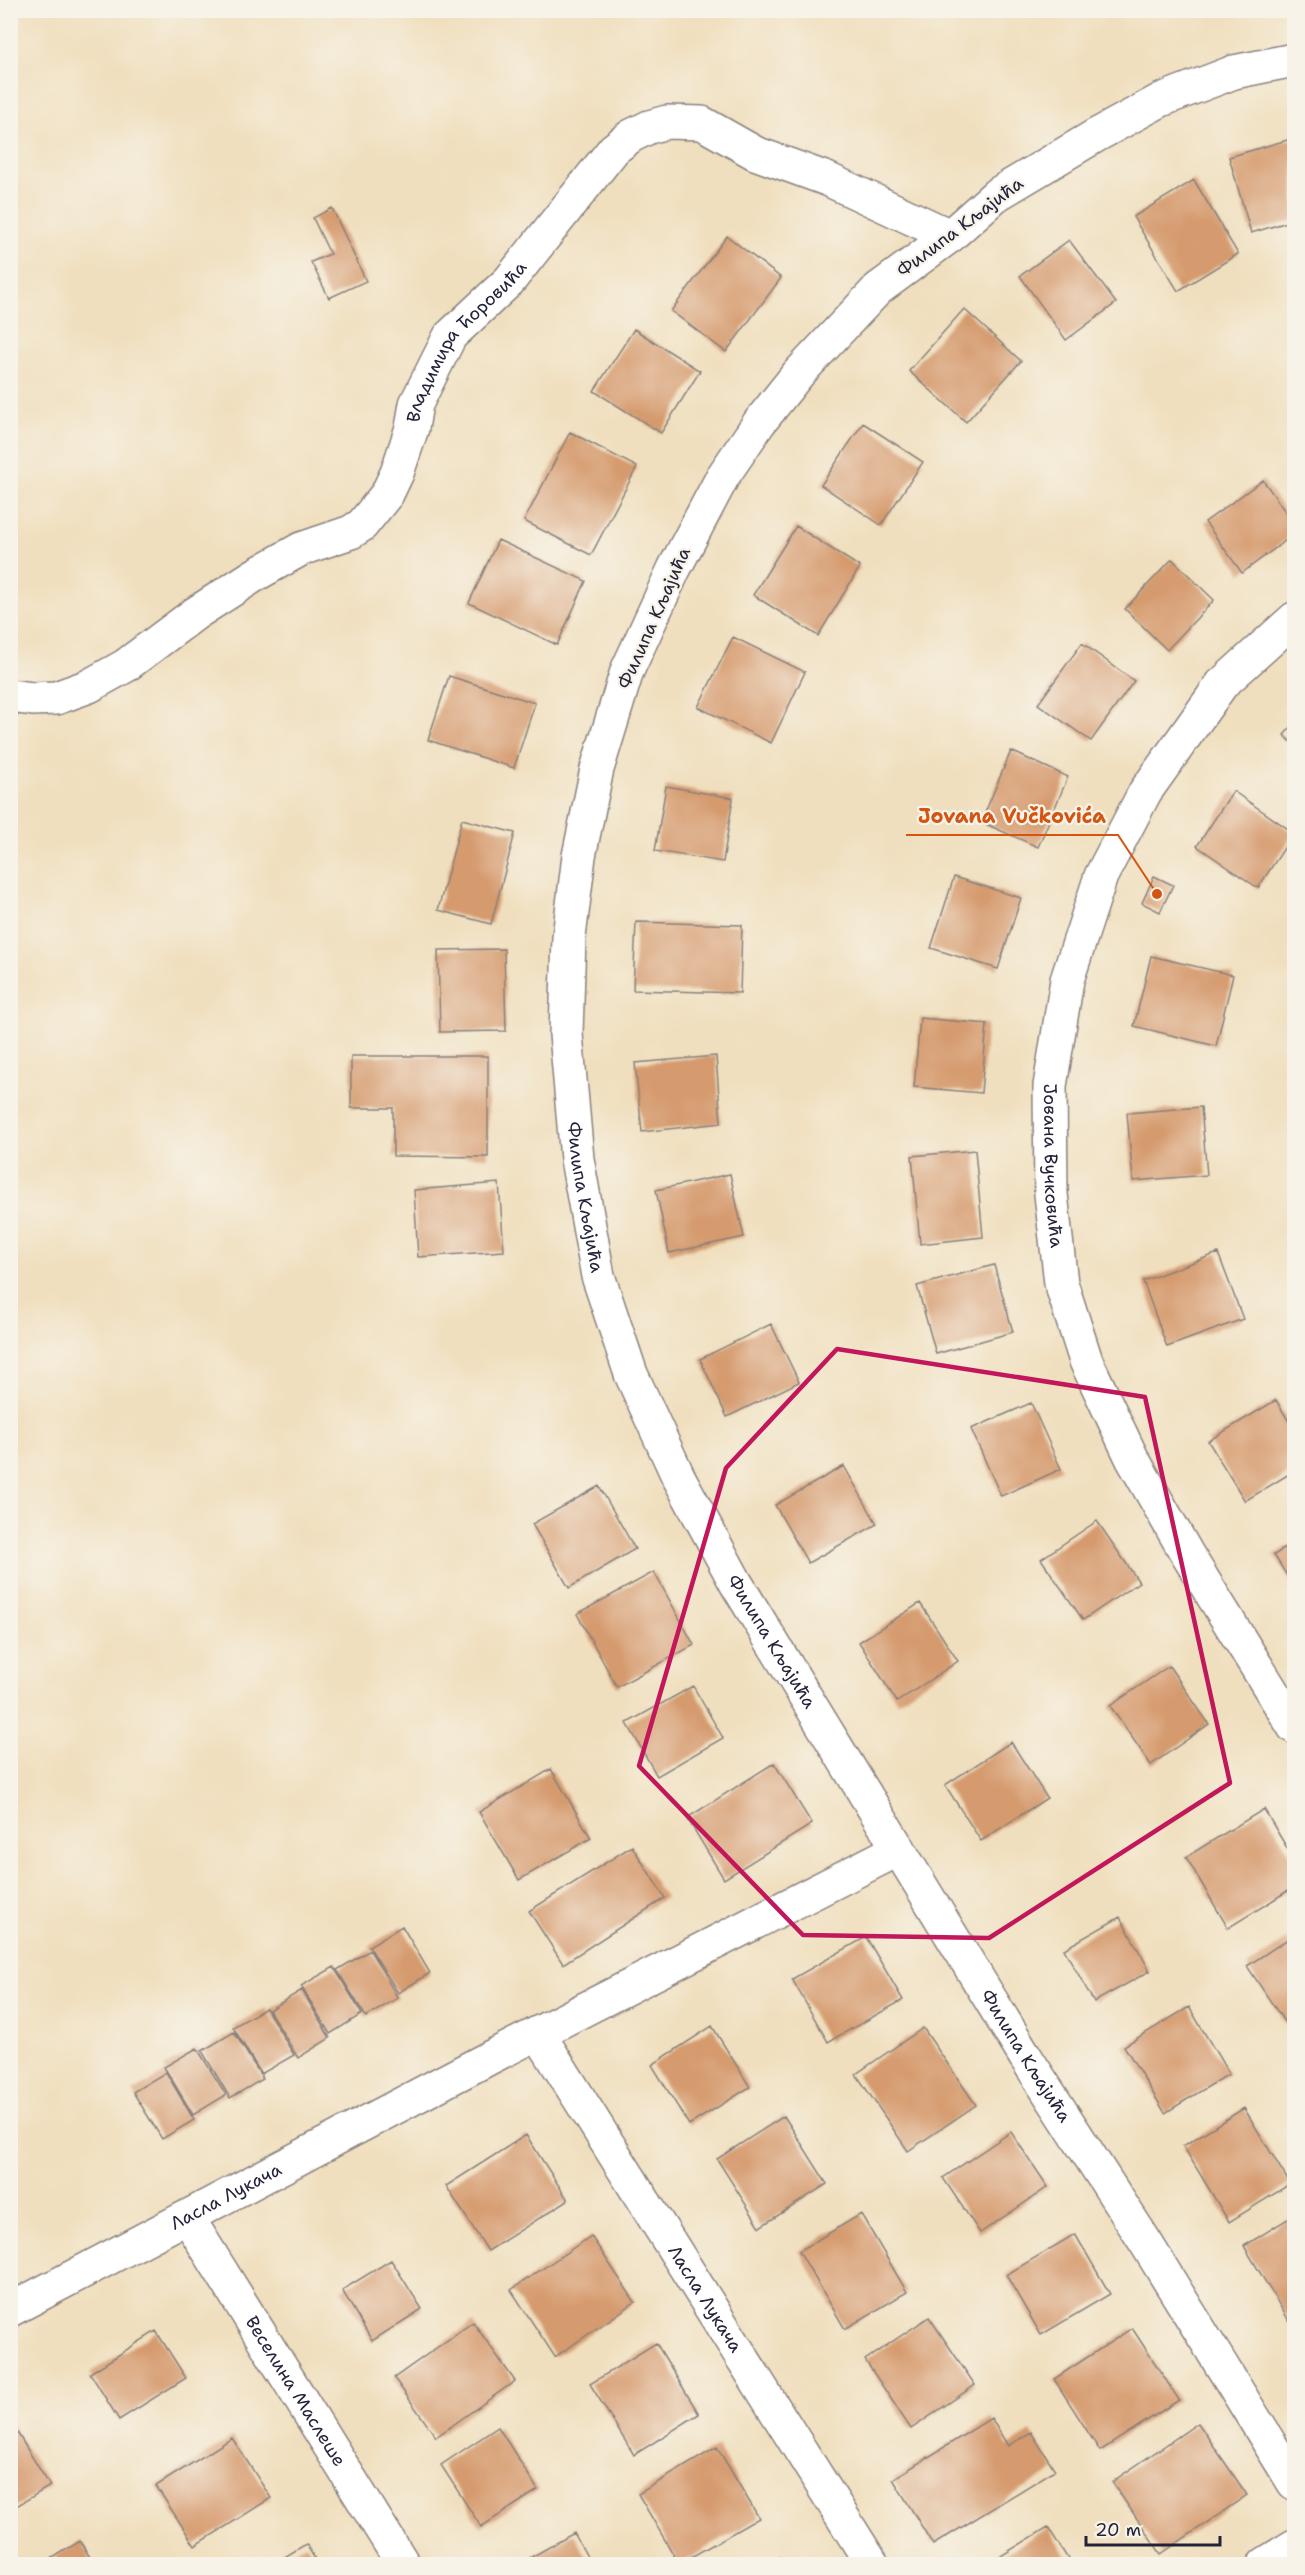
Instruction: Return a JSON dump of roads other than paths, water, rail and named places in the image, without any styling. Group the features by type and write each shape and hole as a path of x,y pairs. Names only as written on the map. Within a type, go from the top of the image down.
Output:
{"street":[{"name":"Филипа Кљајића","path":"1294,60 1234,72 1161,100 996,195 950,236 878,290 798,374 759,423 723,476 674,569 627,671 597,770 579,856 570,936 566,1034 577,1158 598,1276 631,1374 678,1476 736,1583 1025,2056 1146,2243 1294,2484"},
{"name":"Владимира Ћоровића","path":"10,696 33,699 56,698 89,686 125,666 196,613 255,575 301,549 351,532 362,525 387,494 397,474 412,428 416,404 450,336 509,281 614,149 631,136 667,122 702,123 755,153 827,179 950,236"},
{"name":"Јована Вучковића","path":"1294,618 1222,684 1145,792 1106,866 1067,980 1050,1086 1051,1194 1061,1282 1086,1361 1132,1458 1187,1554 1294,1727"},
{"name":"Ласла Лукача","path":"10,2310 538,2033 899,1849"},
{"name":"Ласла Лукача","path":"538,2033 872,2565"},
{"name":"Веселина Маслеше","path":"188,2218 403,2565"},
{"path":"1265,2565 1294,2546"}],"place":[{"name":"Jovana Vučkovića","path":"1157,894"}]}
